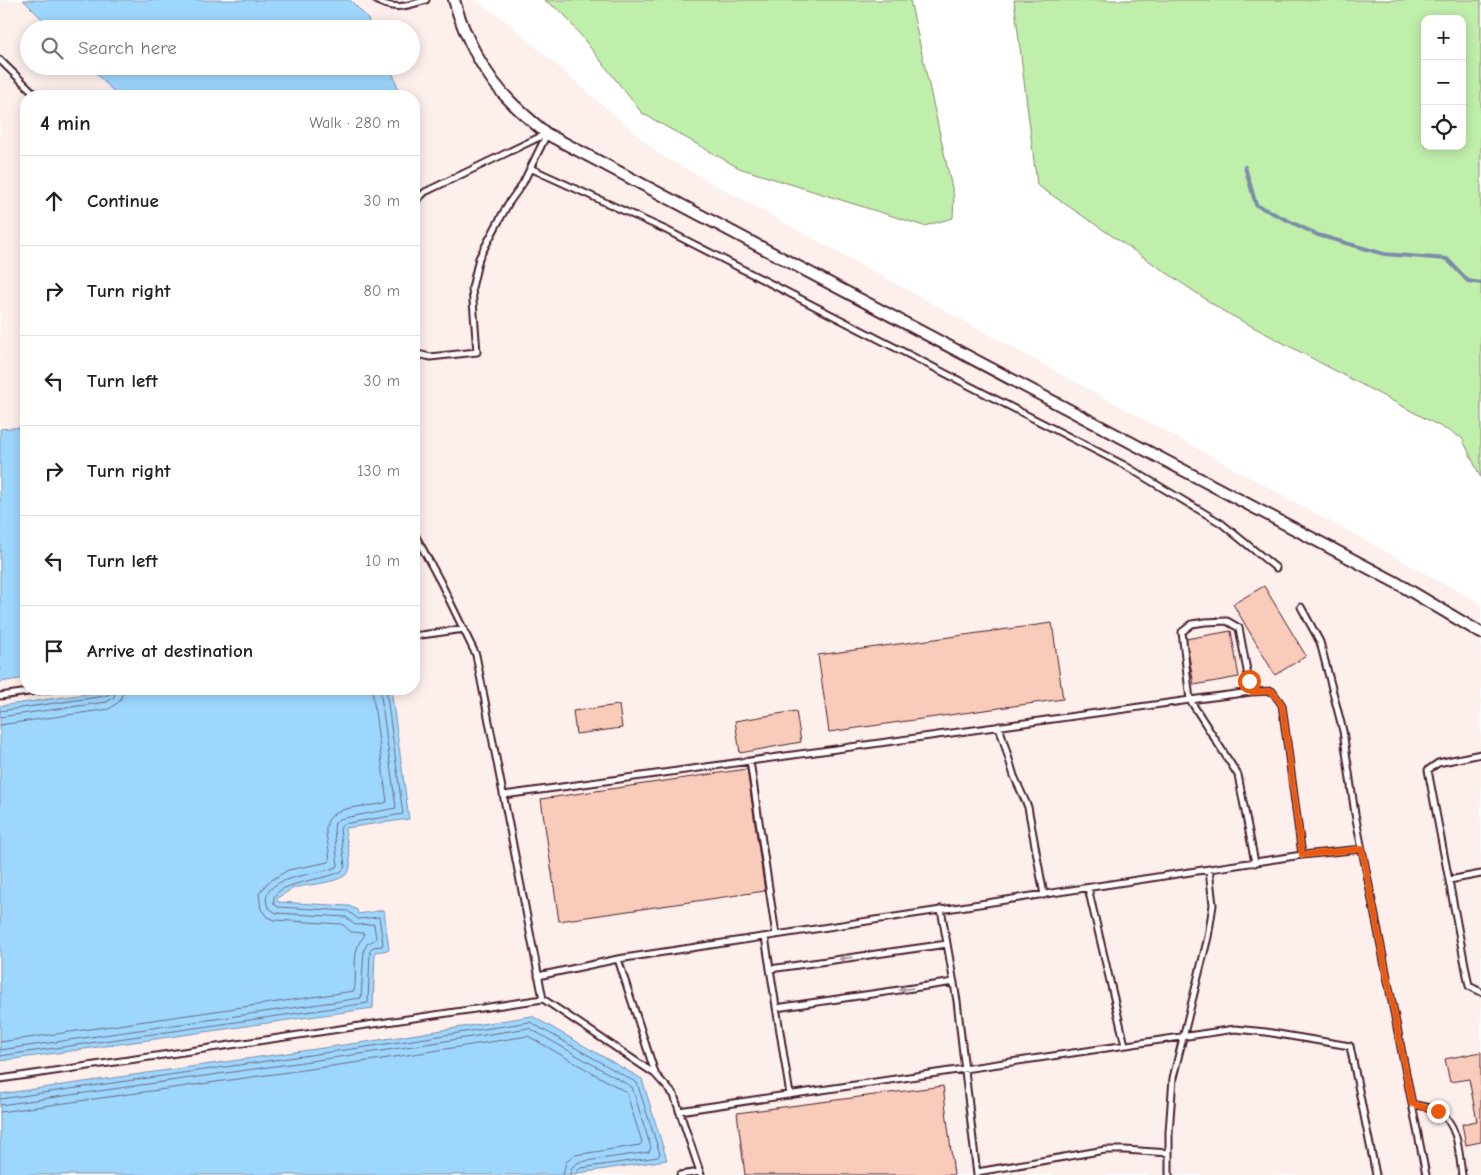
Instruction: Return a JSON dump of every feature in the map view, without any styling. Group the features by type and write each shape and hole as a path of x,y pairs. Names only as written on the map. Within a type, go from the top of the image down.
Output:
{"street":[{"path":"454,0 467,37 481,63 511,102 547,134 1397,583 1481,633"}],"lane":[{"path":"376,0 385,6 407,6 426,0"},
{"path":"0,60 31,90"},
{"path":"420,354 430,357 477,352 472,288 479,258 547,134"},
{"path":"420,197 425,192 547,134"},
{"path":"530,168 666,230 1124,464 1221,523 1276,568"},
{"path":"420,545 476,655 543,999"},
{"path":"1301,607 1320,642 1343,731 1355,814 1426,1175"},
{"path":"1251,692 1238,628 1226,621 1205,622 1192,624 1182,632 1190,700 1238,774 1255,862"},
{"path":"420,635 464,629"},
{"path":"504,795 1190,700 1272,691 1282,705 1302,855"},
{"path":"0,696 20,693"},
{"path":"999,726 1014,776 1028,808 1044,895"},
{"path":"1481,754 1438,763 1428,770 1469,986 1481,992"},
{"path":"750,761 776,935"},
{"path":"538,976 618,959 941,909 1302,855 1362,849"},
{"path":"1169,1175 1169,1132 1173,1078 1208,937 1213,906 1209,870"},
{"path":"1449,880 1481,874"},
{"path":"1088,888 1125,1045"},
{"path":"941,909 954,982 966,1068 977,1173 1105,1150 1169,1154"},
{"path":"765,937 790,1094"},
{"path":"770,969 947,944"},
{"path":"618,959 656,1074"},
{"path":"776,1008 954,982"},
{"path":"0,1080 543,999 656,1074 674,1095 701,1174 680,1175"},
{"path":"679,1111 1235,1028 1350,1046 1376,1175"},
{"path":"1412,1104 1438,1111 1451,1124 1457,1142 1462,1175"}],"shaded area":[{"path":"0,0 23,0 43,20 20,20 20,75 98,75 112,90 20,90 20,427 0,429"},
{"path":"350,0 475,0 501,17 659,154 1481,604 1481,1175 565,1175 667,1160 532,1016 379,1040 0,1094 0,1061 373,1008 375,952 389,950 358,914 305,903 278,902 277,900 277,898 293,888 341,878 350,867 345,828 409,819 392,695 420,695 420,90 399,90 393,75 420,75 420,20 368,20"},
{"path":"20,679 20,695 78,695 0,706 0,682"}],"green space":[{"path":"544,0 910,0 954,197 953,218 924,226 739,168 642,113 563,13"},
{"path":"1014,0 1481,0 1481,478 1462,438 1223,311 1037,185"}],"water":[{"path":"23,0 350,0 368,20 43,20"},
{"path":"98,75 393,75 399,90 112,90"},
{"path":"20,427 20,679 0,682 0,429"},
{"path":"78,695 392,695 409,819 345,828 350,862 348,873 335,880 294,888 277,898 278,902 349,906 357,910 358,914 384,910 389,950 375,952 373,1008 0,1061 0,706"},
{"path":"532,1016 642,1079 667,1160 565,1175 0,1175 0,1094 379,1040"}],"building":[{"path":"1264,586 1306,656 1275,675 1233,604"},
{"path":"1052,623 1063,699 829,732 818,655"},
{"path":"1231,631 1239,677 1194,685 1186,639"},
{"path":"619,705 622,728 576,734 573,711"},
{"path":"796,711 801,742 740,753 735,721"},
{"path":"747,769 765,891 559,921 541,799"},
{"path":"1481,1052 1481,1142 1466,1145 1462,1124 1477,1121 1469,1079 1450,1082 1445,1059"},
{"path":"943,1086 954,1175 745,1175 737,1113"}],"waterway":[{"path":"1245,167 1256,205 1318,235 1384,254 1447,259 1468,281 1481,283"}],"route":[{"path":"1249,681 1251,692 1272,691 1282,705 1302,855 1362,849 1412,1104 1438,1111"}]}
